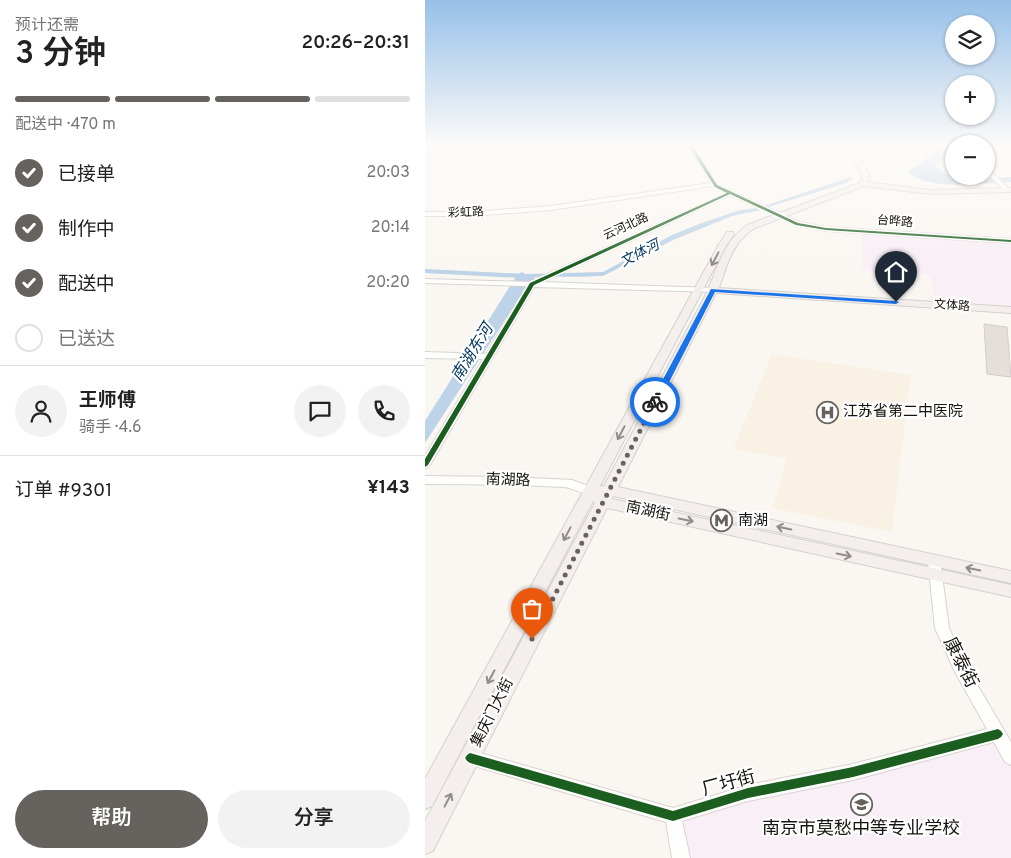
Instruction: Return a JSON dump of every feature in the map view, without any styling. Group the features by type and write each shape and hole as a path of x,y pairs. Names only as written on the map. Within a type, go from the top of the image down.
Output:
{"main road":[{"name":"集庆门大街","path":"425,843 470,758 601,494 698,290 730,235 744,225 774,215 843,185"},
{"path":"898,185 929,192 1009,189"},
{"name":"集庆门大街","path":"425,799 601,494 713,290 731,245 738,236 774,215"},
{"name":"文体路","path":"713,290 1011,310"},
{"name":"南湖街","path":"601,494 935,568 1011,591"},
{"name":"南湖街","path":"935,568 1011,577"}],"street":[{"name":"彩虹路","path":"425,214 480,213 551,208 708,185"},
{"name":"台晔路","path":"717,185 774,215 811,227 1011,241"},
{"name":"云河北路","path":"533,283 730,193"},
{"path":"425,281 713,290"},
{"path":"425,465 485,357 533,283"},
{"path":"425,355 485,357"},
{"name":"南湖路","path":"425,480 573,484 601,494"},
{"name":"康泰街","path":"935,568 942,628 960,668 1011,756"},
{"name":"厂圩街","path":"673,816 748,793 853,772 998,734"},
{"path":"470,758 673,816 681,858"}],"shaded area":[{"path":"862,232 1011,244 1011,307 936,301 930,275 863,270"},
{"name":"江苏省第二中医院","path":"772,354 911,375 892,532 772,508 787,459 733,449"},
{"name":"南京市莫愁中等专业学校","path":"998,734 1011,757 1011,858 681,858 673,816"}],"water":[{"path":"827,185 839,185 759,210 737,214 673,240 603,276 535,277 425,443 425,433 522,278 425,273 425,269 527,274 603,272 672,235 740,210 758,208"}],"building":[{"path":"984,324 1007,327 1011,377 987,374"}],"waterway":[{"name":"文体河","path":"734,215 764,209"},
{"name":"南湖东河","path":"425,431 522,275"},
{"name":"文体河","path":"562,276 590,276"}],"cycle path":[{"path":"715,185 797,224 826,229 1011,241"},
{"path":"425,465 532,284 730,193"},
{"path":"470,758 673,816 748,793 853,772 998,734"}],"way so far":[{"path":"532,639 655,402"}],"place":[{"name":"江苏省第二中医院","path":"827,412"},
{"name":"南湖","path":"722,521"},
{"name":"南京市莫愁中等专业学校","path":"861,804"}],"route":[{"path":"655,402 713,290 896,302"}]}
